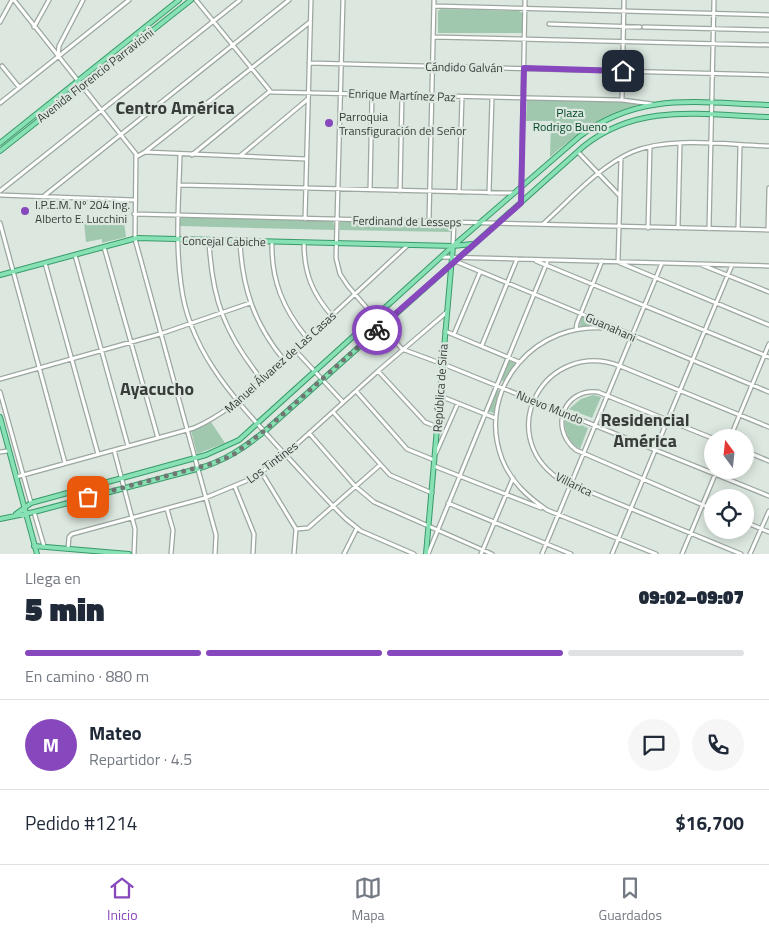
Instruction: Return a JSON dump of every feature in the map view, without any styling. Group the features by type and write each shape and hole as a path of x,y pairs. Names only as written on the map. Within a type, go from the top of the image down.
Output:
{"main road":[{"name":"Avenida Florencio Parravicini","path":"0,143 179,0"},
{"name":"Avenida Florencio Parravicini","path":"0,151 191,0"},
{"path":"16,514 31,503 194,459 231,445 258,424 453,246 580,136 601,122 623,112 652,104 668,102 769,105"},
{"path":"0,518 16,514 26,515 228,458 264,431 454,260 578,152 612,127 641,117 666,114 769,116"},
{"name":"Concejal Cabiche","path":"0,275 135,239 453,246 475,243"},
{"name":"República de Siria","path":"427,554 445,330 454,260 453,246"},
{"path":"0,416 24,508"},
{"path":"0,426 37,554"},
{"path":"34,546 129,554"}],"street":[{"path":"0,22 13,0 135,152 135,239 216,535 215,554"},
{"path":"34,26 49,0"},
{"path":"58,56 59,46 83,0"},
{"path":"0,103 129,0"},
{"path":"192,155 269,92 196,0"},
{"path":"0,193 240,0"},
{"path":"44,196 289,0"},
{"path":"305,219 311,0"},
{"path":"342,0 336,244 338,268 343,280 402,349"},
{"path":"429,221 434,0"},
{"path":"521,203 525,0"},
{"path":"622,100 624,0"},
{"path":"709,229 714,0"},
{"path":"434,6 769,15"},
{"path":"136,157 146,152 310,22"},
{"path":"550,24 769,30"},
{"path":"433,37 769,45"},
{"name":"Cándido Galván","path":"309,63 769,75"},
{"path":"2,66 19,87"},
{"name":"Enrique Martínez Paz","path":"269,92 622,100 652,104"},
{"path":"370,190 372,95"},
{"path":"400,191 402,95"},
{"path":"459,192 462,97"},
{"path":"240,156 308,98"},
{"path":"489,193 492,98"},
{"path":"678,228 680,144"},
{"path":"543,224 598,175 621,158 650,147 680,144 769,146"},
{"path":"738,230 740,146"},
{"path":"648,228 650,147"},
{"path":"146,152 180,155 306,159"},
{"path":"578,152 619,195"},
{"path":"180,155 179,240 181,285 191,324 211,367 238,402 332,506 357,528 414,554"},
{"path":"618,262 621,158"},
{"path":"180,185 514,194"},
{"path":"769,188 769,230"},
{"path":"0,193 134,200"},
{"name":"Ferdinand de Lesseps","path":"134,214 769,230"},
{"path":"0,222 65,463"},
{"name":"República de Siria","path":"453,246 454,222"},
{"path":"209,241 212,280 220,314 238,348 262,380"},
{"path":"240,241 242,274 250,303 263,332 284,360"},
{"path":"272,242 273,269 280,294 290,317 307,338"},
{"path":"304,243 306,271 311,288 332,316"},
{"name":"Manuel Álvarez de Las Casas","path":"16,477 186,430 211,420 238,402 408,245"},
{"path":"104,247 158,438"},
{"path":"75,255 128,446"},
{"path":"442,257 454,260 517,259 769,266"},
{"path":"482,345 517,259"},
{"name":"Guanahani","path":"454,260 769,392"},
{"path":"533,260 769,357"},
{"path":"427,554 548,260"},
{"path":"576,329 602,261"},
{"path":"618,262 769,325"},
{"path":"45,263 98,454"},
{"path":"542,554 662,263"},
{"path":"699,264 769,292"},
{"path":"612,554 732,264"},
{"path":"454,334 480,272"},
{"path":"0,379 131,343 250,303"},
{"name":"Los Tintines","path":"68,549 69,537 72,534 205,498 235,487 262,473 309,434 402,349 447,312"},
{"path":"547,510 526,494 513,478 499,449 495,418 504,388 519,362 546,339 576,329 616,329"},
{"path":"445,330 509,356 519,362"},
{"path":"734,429 769,344"},
{"name":"Nuevo Mundo","path":"402,349 704,468"},
{"path":"295,350 343,402"},
{"name":"Villarica","path":"741,554 571,484 549,471 533,450 528,426 533,400 547,380 568,365 599,360 620,366 769,427"},
{"path":"378,370 425,422 437,426"},
{"path":"356,391 408,449 435,460"},
{"path":"702,505 583,454 571,447 564,436 562,412 567,403 578,395 591,391 608,395 704,435"},
{"path":"0,392 31,503"},
{"path":"439,396 495,418"},
{"path":"435,454 458,403"},
{"path":"333,412 380,465 394,477 432,493"},
{"path":"309,434 355,486 374,502 482,552 492,554"},
{"path":"114,450 136,532 134,554"},
{"path":"0,452 7,451"},
{"path":"754,455 769,461"},
{"path":"296,529 308,528 380,465"},
{"path":"434,466 656,554"},
{"path":"262,473 296,529 294,554"},
{"path":"482,552 513,478"},
{"path":"682,554 713,479"},
{"name":"Nuevo Mundo","path":"731,479 769,496"},
{"path":"235,487 254,534 253,554"},
{"path":"448,503 571,554"},
{"path":"166,509 173,530 171,554"},
{"path":"750,554 769,510"},
{"path":"34,512 44,546"},
{"path":"754,526 769,532"},
{"path":"344,554 357,528"}],"green space":[{"path":"441,9 519,11 522,13 522,33 438,33 438,11"},
{"name":"Plaza Rodrigo Bueno","path":"527,100 645,103 606,117 572,139 550,157 551,121 526,121"},
{"path":"180,217 333,221 335,230 180,226"},
{"path":"340,221 452,223 452,232 340,230"},
{"path":"84,222 124,222 126,237 102,243 102,239 86,242"},
{"path":"581,317 603,326 580,326"},
{"path":"509,359 516,363 504,381 500,380"},
{"path":"499,390 494,413 487,411 497,391"},
{"path":"593,395 601,397 592,418 569,409 581,399"},
{"path":"565,418 588,428 580,449 572,443 568,436 565,428"},
{"path":"211,422 225,443 197,454 191,431"}],"way so far":[{"path":"88,497 211,464 233,455 264,431 377,330"}],"place":[{"name":"Parroquia Transfiguración del Señor","path":"329,123"},
{"name":"I.P.E.M. Nº 204 Ing. Alberto E. Lucchini","path":"25,211"}],"district":[{"name":"Centro América","path":"175,107"},
{"name":"Ayacucho","path":"157,388"},
{"name":"Residencial América","path":"645,429"}],"route":[{"path":"377,330 521,203 524,68 623,71"}]}
